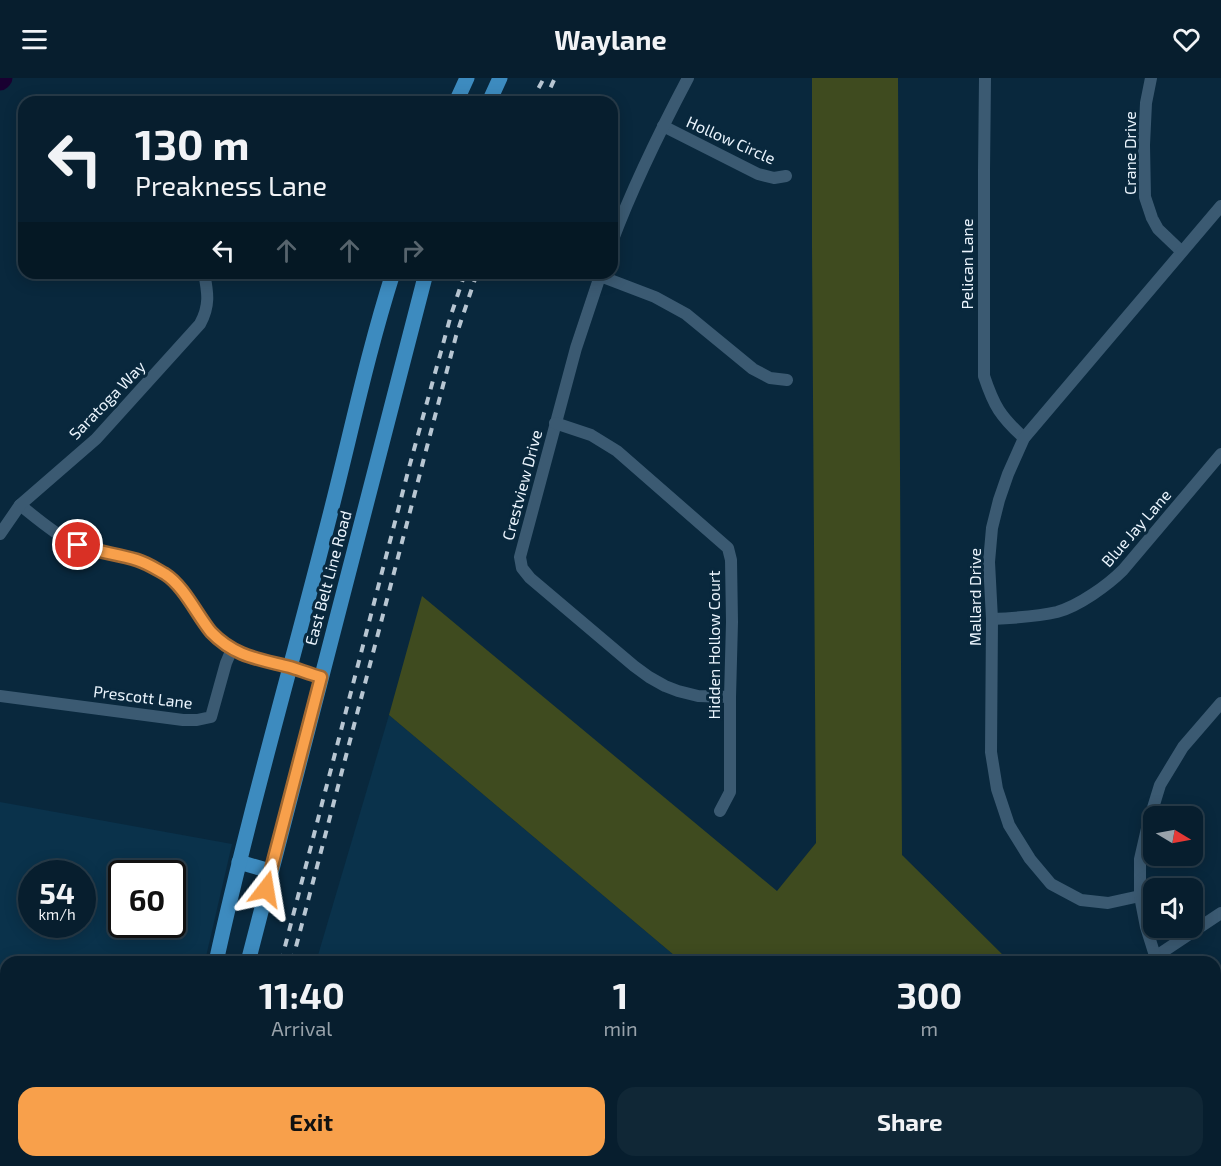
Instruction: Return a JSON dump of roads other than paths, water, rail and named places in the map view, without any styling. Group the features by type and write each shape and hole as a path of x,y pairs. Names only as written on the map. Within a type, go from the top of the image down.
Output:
{"main road":[{"path":"459,96 467,78"},
{"path":"492,96 500,78"},
{"name":"East Belt Line Road","path":"217,956 239,862 391,279"},
{"name":"East Belt Line Road","path":"249,956 424,279"},
{"path":"239,862 270,871"}],"street":[{"path":"618,227 663,126 688,78"},
{"name":"Pelican Lane","path":"985,78 984,376 993,402 1007,423 1024,438"},
{"name":"Crane Drive","path":"1151,78 1146,103 1145,197 1158,229 1181,251"},
{"name":"Hollow Circle","path":"663,126 758,174 774,178 786,177"},
{"name":"Mallard Drive","path":"1140,896 1108,903 1080,900 1051,884 1030,859 1009,825 997,789 991,752 992,619 989,562 992,528 1008,474 1024,438 1221,206"},
{"name":"Saratoga Way","path":"0,534 20,505 96,440 200,324 206,313 208,296 205,279"},
{"name":"Crestview Drive","path":"598,279 555,423 520,557 522,568 553,598 649,677 665,686 698,696 730,697"},
{"path":"612,279 655,297 686,314 753,369 770,378 787,380"},
{"name":"Hidden Hollow Court","path":"555,423 591,435 617,451 728,548 731,560 732,622 730,792 720,811"},
{"name":"Blue Jay Lane","path":"992,619 1028,617 1059,611 1110,583 1221,454"},
{"path":"20,505 64,538 78,545 139,560 169,577 212,633 247,657 321,677"},
{"name":"Prescott Lane","path":"0,696 183,720 198,720 211,717 232,648"},
{"path":"1155,956 1140,896 1140,859 1148,824 1160,785 1183,747 1221,703"},
{"path":"1160,956 1221,913"}],"railway":[{"path":"534,96 544,78"},
{"path":"547,96 555,78"},
{"path":"283,956 410,464 463,279"},
{"path":"294,956 456,336 475,279"}]}
